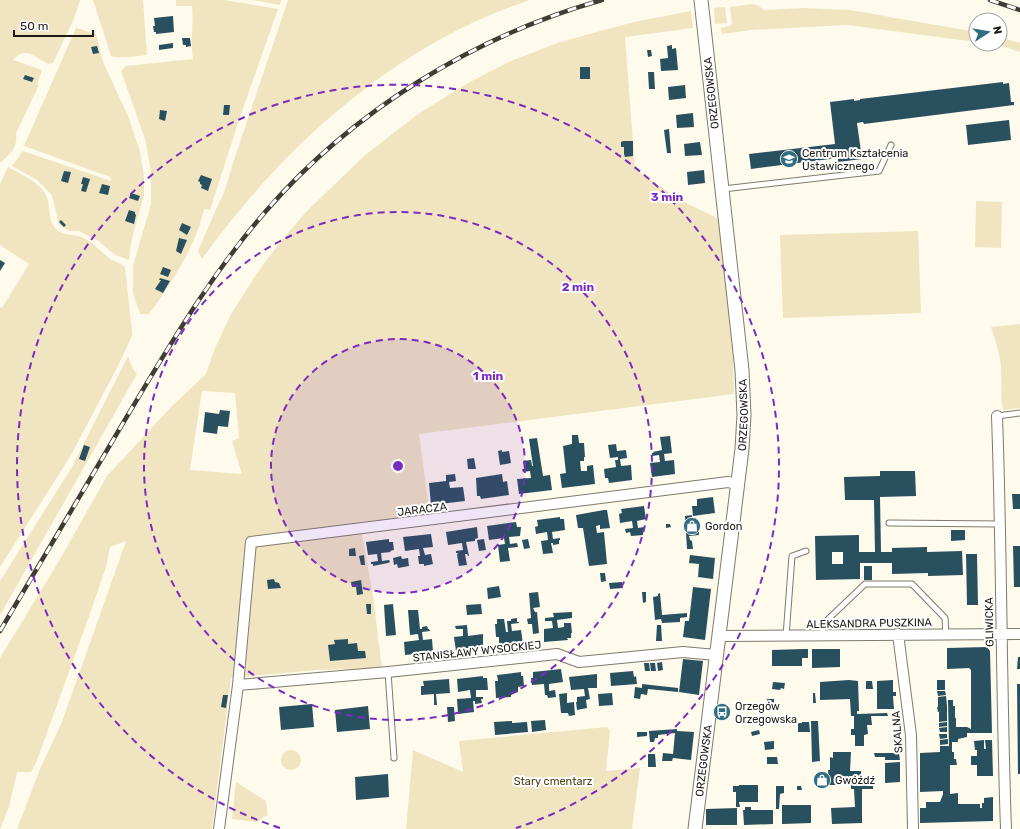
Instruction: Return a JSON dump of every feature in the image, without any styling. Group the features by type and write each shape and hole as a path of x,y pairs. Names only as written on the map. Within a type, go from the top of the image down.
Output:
{"street":[{"name":"ORZEGOWSKA","path":"695,829 738,484 744,415 744,393 701,3"},
{"name":"GLIWICKA","path":"997,416 1001,524 1001,634 1006,829"},
{"name":"JARACZA","path":"238,685 251,542 728,482 738,484"},
{"name":"SKALNA","path":"898,634 910,735 913,829"},
{"name":"ALEKSANDRA PUSZKINA","path":"718,636 1020,634"},
{"name":"STANISŁAWY WYSOCKIEJ","path":"238,685 388,672 557,654 579,662 683,652 716,655"},
{"path":"219,829 238,685"}],"lane":[{"path":"722,189 880,171 891,145"},
{"path":"997,416 1020,413"},
{"path":"889,523 1001,524"},
{"path":"786,636 792,556 806,551"},
{"path":"822,635 822,625 865,584 912,584 945,618 946,634"},
{"path":"388,672 394,758"}],"green space":[{"path":"0,0 80,0 75,16 53,63 48,64 27,53 23,53 13,60 42,70 37,85 39,85 16,133 16,143 10,154 0,163"},
{"path":"93,0 143,0 147,55 122,57 111,56"},
{"path":"176,0 224,0 278,9 239,120 210,210 204,209 189,251 166,290 149,314 140,314 133,293 133,266 151,204 151,171 145,139 121,71 126,66 193,59 192,6 176,6"},
{"path":"253,0 281,0 280,5"},
{"path":"288,0 530,0 481,19 434,43 389,71 346,104 306,139 268,177 234,217 202,259 198,251 224,193"},
{"path":"752,4 765,10 803,8 850,10 968,31 968,41 847,25 751,30 722,34 721,28 732,24 730,7"},
{"path":"725,7 727,23 715,24 714,8"},
{"path":"691,11 693,28 625,37 635,169 680,200 719,219 733,349 734,394 419,434 430,516 360,522 373,596 382,668 316,670 231,678 212,829 17,829 40,769 62,722 126,541 110,547 106,567 36,763 31,772 17,772 9,807 0,829 0,658 59,561 107,476 170,408 206,374 215,348 231,314 259,270 282,240 306,212 364,156 418,114 468,83 511,61 560,42 634,22","holes":["202,391 235,393 239,438 232,441 242,474 190,470"]},
{"path":"76,28 96,34 103,62 128,116 140,151 144,177 144,195 131,242 129,260 115,255 97,240 79,231 70,231 60,226 51,194 37,180 12,166 23,151 111,181 110,177 24,146"},
{"path":"1008,39 1020,43 1020,52 1008,48"},
{"path":"8,167 25,176 42,189 48,200 51,219 56,229 64,234 84,238 112,260 125,267 132,336 118,366 70,457 0,567 0,307 2,308 29,264 0,245 0,184"},
{"path":"976,201 1002,202 1001,248 975,247"},
{"path":"918,231 921,313 783,318 780,235"},
{"path":"1020,324 1020,408 1003,410 1000,362 991,327"},
{"path":"128,356 133,369 137,374 0,615 0,581 72,467"},
{"name":"Stary cmentarz","path":"607,727 610,731 606,771 640,768 632,829 406,829 413,750 463,772 459,741"},
{"path":"291,750 298,753 301,760 298,767 291,770 284,767 281,760 284,753"},
{"path":"236,782 266,801 268,815 256,822 232,819"}],"building":[{"path":"173,16 174,32 156,34 156,32 154,32 154,18"},
{"path":"182,38 190,38 191,46 186,47 186,45 183,45"},
{"path":"173,43 173,48 159,50 159,45"},
{"path":"672,45 672,49 676,48 678,70 661,71 660,59 668,58 667,46"},
{"path":"97,46 99,53 93,54 91,47"},
{"path":"647,50 651,50 652,56 648,57"},
{"path":"580,67 590,67 590,79 580,79"},
{"path":"648,72 654,72 655,89 649,89"},
{"path":"25,75 34,78 32,82 23,79"},
{"path":"1003,82 1003,84 1009,83 1011,102 1014,102 1014,105 864,124 863,122 857,123 862,159 838,162 838,158 751,169 749,154 835,144 830,102 854,99 854,101 860,99"},
{"path":"685,85 686,98 669,100 668,87"},
{"path":"224,105 230,105 229,115 223,115"},
{"path":"160,110 167,111 165,121 159,119"},
{"path":"693,113 694,127 677,128 676,115"},
{"path":"1009,120 1011,140 968,145 966,125"},
{"path":"669,129 671,153 667,153 664,130"},
{"path":"633,141 633,156 625,157 624,147 621,147 621,142"},
{"path":"700,142 702,155 685,156 684,144"},
{"path":"704,170 705,183 688,185 687,172"},
{"path":"64,171 71,172 68,183 61,181"},
{"path":"201,175 212,179 208,191 201,188 202,185 198,181"},
{"path":"83,177 90,179 86,192 81,191"},
{"path":"102,184 110,186 108,195 99,193"},
{"path":"131,193 140,196 138,201 129,198"},
{"path":"129,210 135,212 136,215 134,224 125,221"},
{"path":"61,220 66,225 64,227 59,222"},
{"path":"182,223 191,227 187,235 179,230"},
{"path":"179,238 187,240 181,254 176,251"},
{"path":"0,260 5,263 0,271"},
{"path":"163,267 171,270 168,277 160,274"},
{"path":"160,278 170,281 163,293 155,289 161,280 159,280"},
{"path":"220,410 230,411 228,427 218,426 217,434 203,432 205,412 219,414"},
{"path":"572,435 578,435 579,443 584,443 585,457 584,461 580,461 581,471 587,471 587,466 593,465 595,484 562,488 560,474 566,473 563,446 572,444"},
{"path":"670,436 672,453 664,454 665,461 674,460 675,474 652,477 650,463 660,462 659,455 652,456 652,453 662,450 660,437"},
{"path":"537,438 543,476 550,475 552,490 519,494 517,479 531,478 530,471 523,472 522,469 524,469 523,461 531,460 533,466 529,439"},
{"path":"616,444 617,451 626,450 627,458 620,459 621,466 631,465 632,480 609,483 608,478 605,478 604,469 616,467 615,460 618,460 618,457 610,458 608,445"},
{"path":"84,445 90,447 85,461 79,459"},
{"path":"502,450 502,452 509,451 511,463 500,465 498,451"},
{"path":"474,458 476,469 468,469 467,459"},
{"path":"880,471 915,471 916,496 880,497 881,552 892,552 892,548 927,547 927,552 962,551 963,575 928,576 928,573 892,574 892,563 860,563 860,579 816,580 815,536 859,535 859,552 875,552 874,500 845,500 844,477 880,476","holes":["832,552 843,552 843,564 832,564"]},
{"path":"455,474 456,481 449,482 450,488 463,487 465,501 431,505 429,483 446,481 446,475"},
{"path":"502,474 503,482 507,481 509,495 481,499 480,496 477,496 476,478"},
{"path":"1012,494 1020,494 1020,509 1013,509"},
{"path":"713,497 715,513 693,516 692,506 697,506 697,499"},
{"path":"644,506 646,519 637,521 638,528 644,527 645,531 643,531 643,535 631,536 630,532 626,533 625,529 633,528 632,521 620,523 619,514 622,513 621,509"},
{"path":"607,510 610,528 600,529 600,525 596,526 597,533 604,532 607,564 589,566 583,528 578,528 576,515"},
{"path":"692,515 692,518 696,518 699,535 689,536 690,540 692,541 693,549 687,549 685,516"},
{"path":"560,517 560,519 564,519 565,530 552,532 553,539 560,538 559,544 553,545 553,543 551,543 553,553 543,554 541,541 548,540 547,532 536,534 535,527 538,526 537,520"},
{"path":"516,522 517,527 521,527 520,536 509,537 510,544 517,543 518,547 508,548 510,561 500,562 498,545 505,544 504,538 489,540 487,526"},
{"path":"666,524 670,524 671,527 666,528"},
{"path":"477,527 478,538 475,539 475,541 466,542 469,556 465,554 467,565 459,566 458,553 456,553 456,551 463,550 462,543 448,545 446,532"},
{"path":"951,530 965,530 965,540 951,541"},
{"path":"431,534 433,547 423,548 425,555 431,554 433,564 424,566 424,564 419,564 419,549 405,551 403,537"},
{"path":"389,539 389,542 393,542 394,550 390,551 391,552 381,553 382,561 389,560 390,562 373,566 371,562 378,561 377,554 368,555 366,542"},
{"path":"484,539 486,550 479,551 477,540"},
{"path":"528,539 530,548 524,549 522,540"},
{"path":"1013,546 1020,546 1020,587 1014,587"},
{"path":"355,548 356,556 349,556 349,549"},
{"path":"966,554 977,554 978,605 967,605"},
{"path":"364,555 365,565 361,565 359,556"},
{"path":"690,555 715,558 713,579 698,577 699,564 689,563"},
{"path":"401,556 402,559 408,558 409,566 398,568 397,564 394,565 393,558"},
{"path":"864,566 872,566 872,580 864,580"},
{"path":"600,573 605,573 606,581 601,582"},
{"path":"274,579 275,582 279,583 281,588 268,589 267,580"},
{"path":"361,580 363,594 357,595 356,587 352,587 351,582"},
{"path":"622,582 623,588 610,589 609,583"},
{"path":"499,586 501,597 488,599 487,588"},
{"path":"693,587 711,589 705,640 683,637 685,621 689,621"},
{"path":"538,592 540,607 533,608 535,612 537,612 539,633 533,634 532,624 528,624 527,619 531,618 529,593"},
{"path":"642,592 646,592 646,602 643,603"},
{"path":"660,593 662,615 687,613 687,617 680,618 680,622 662,623 661,619 655,620 653,597 658,596"},
{"path":"366,604 371,604 371,614 367,614"},
{"path":"393,604 396,635 386,636 384,605"},
{"path":"481,604 482,614 467,615 466,605"},
{"path":"408,610 418,610 420,629 427,626 430,631 422,632 423,640 432,639 433,652 405,655 404,642 419,640 418,634 410,635"},
{"path":"572,612 572,618 557,620 558,628 564,627 564,623 571,623 571,638 567,638 568,640 544,642 544,629 553,628 552,621 545,621 545,618 554,617 553,613"},
{"path":"517,618 517,622 519,623 511,624 512,631 521,630 523,644 499,647 499,637 496,637 495,624 497,624 497,619 504,619 506,632 508,632 507,621"},
{"path":"467,625 468,636 483,634 483,650 480,651 480,648 456,651 454,637 463,636 463,629 456,629 455,626"},
{"path":"657,625 661,625 662,641 656,641"},
{"path":"348,639 348,644 357,643 358,651 365,651 366,658 330,661 328,645 335,644 334,640"},
{"path":"987,647 990,651 992,733 967,733 967,737 958,739 958,742 952,742 952,752 954,752 954,759 956,759 957,765 950,765 950,794 958,793 958,804 980,804 980,808 982,808 982,803 984,803 984,798 993,797 993,821 920,823 920,808 926,808 926,802 940,802 943,794 943,791 920,792 920,753 940,752 940,746 949,746 948,700 953,700 953,706 955,706 956,727 967,727 971,729 971,670 969,668 947,669 947,648"},
{"path":"808,649 808,658 802,658 802,666 772,666 772,650"},
{"path":"812,649 840,649 840,667 812,668"},
{"path":"1018,657 1020,657 1020,669 1017,669"},
{"path":"683,659 703,661 699,695 679,692"},
{"path":"662,662 663,670 658,671 657,663"},
{"path":"644,663 649,663 650,671 645,671"},
{"path":"650,663 655,663 656,671 651,671"},
{"path":"561,669 563,682 549,684 549,691 555,690 556,697 548,698 547,695 545,695 544,684 532,685 531,678 533,678 533,672"},
{"path":"633,671 634,677 636,676 637,684 611,686 610,673"},
{"path":"521,672 524,686 518,687 518,692 511,695 511,697 496,698 495,681 498,681 497,675"},
{"path":"597,674 597,688 588,688 590,699 586,700 587,708 577,710 577,697 585,696 584,689 571,690 569,677"},
{"path":"483,676 483,678 487,678 488,690 476,690 476,697 483,697 483,699 481,699 482,703 475,704 475,701 473,701 474,712 458,714 457,699 471,698 470,690 458,692 457,679"},
{"path":"449,679 450,693 436,694 437,705 434,705 434,694 421,695 421,686 424,686 423,681"},
{"path":"849,680 858,681 859,711 857,711 857,714 887,713 888,716 871,716 872,725 867,725 868,734 864,735 864,746 855,746 855,735 851,735 851,729 854,729 854,716 851,716 850,699 820,700 820,682"},
{"path":"893,680 893,692 896,692 896,696 893,696 894,709 877,709 877,681"},
{"path":"937,680 945,680 945,690 937,690"},
{"path":"866,681 872,681 873,689 866,689"},
{"path":"773,682 785,683 784,689 772,689"},
{"path":"642,684 678,688 678,692 648,689 647,695 641,694 640,699 634,698 635,687 642,688"},
{"path":"1017,684 1020,684 1020,774 1018,774"},
{"path":"937,691 945,691 946,695 938,696"},
{"path":"567,693 567,703 574,702 575,715 569,716 568,713 561,713 559,694"},
{"path":"612,693 613,705 599,706 598,694"},
{"path":"813,693 815,693 816,703 813,703"},
{"path":"223,695 228,695 226,708 221,707"},
{"path":"946,696 947,706 938,707 938,697"},
{"path":"767,699 774,699 774,705 767,705"},
{"path":"312,704 314,727 281,730 279,707"},
{"path":"368,706 370,729 337,732 335,710"},
{"path":"947,706 947,721 939,722 939,712 944,711 938,712 937,707"},
{"path":"447,707 454,707 455,721 448,722"},
{"path":"719,710 723,710 721,719 717,719"},
{"path":"545,720 546,730 532,732 531,721"},
{"path":"512,721 512,723 527,722 528,732 495,735 494,722"},
{"path":"811,721 818,721 820,761 812,762"},
{"path":"809,722 810,732 798,732 798,723"},
{"path":"947,722 947,726 939,727 939,723"},
{"path":"947,727 947,732 940,732 939,728"},
{"path":"677,729 677,731 694,732 691,760 673,758 672,761 662,761 663,753 673,754 675,733 658,735 658,738 655,738 654,742 650,742 649,731"},
{"path":"759,730 760,734 752,736 751,732"},
{"path":"637,732 647,732 647,736 637,737"},
{"path":"939,734 947,734 947,738 940,739"},
{"path":"948,739 948,744 940,745 940,740"},
{"path":"984,740 984,749 986,749 985,740 992,740 993,776 977,776 977,765 971,765 971,756 977,756 974,741"},
{"path":"774,741 774,749 765,750 764,742"},
{"path":"833,752 851,752 850,771 861,771 861,781 873,780 873,789 862,789 862,823 832,824 831,808 855,807 854,789 851,789 851,779 838,779 838,785 829,785 828,770 830,770 830,757 833,758"},
{"path":"874,753 899,753 900,760 885,760 885,757 875,757"},
{"path":"648,754 655,754 656,767 648,767"},
{"path":"767,757 777,757 778,764 767,764"},
{"path":"900,762 900,782 885,783 885,763"},
{"path":"388,774 389,797 356,800 355,777"},
{"path":"758,785 758,802 739,802 740,807 736,807 736,792 733,792 733,786"},
{"path":"776,786 784,786 784,793 780,794 779,809 776,809"},
{"path":"797,786 801,786 802,790 797,790"},
{"path":"782,805 811,805 811,823 782,824"},
{"path":"745,807 751,807 751,810 773,810 773,824 744,825 743,810 745,810"},
{"path":"737,808 737,825 706,825 706,809"}],"railway":[{"path":"0,631 129,413 193,309 246,235 300,175 337,141 377,110 462,56 508,34 554,15 602,0"},
{"path":"990,0 1020,10"}],"place":[{"name":"Centrum Kształcenia Ustawicznego","path":"789,159"},
{"name":"Gordon","path":"692,526"},
{"name":"Orzegów Orzegowska","path":"722,712"},
{"name":"Gwóźdź","path":"822,780"}]}
